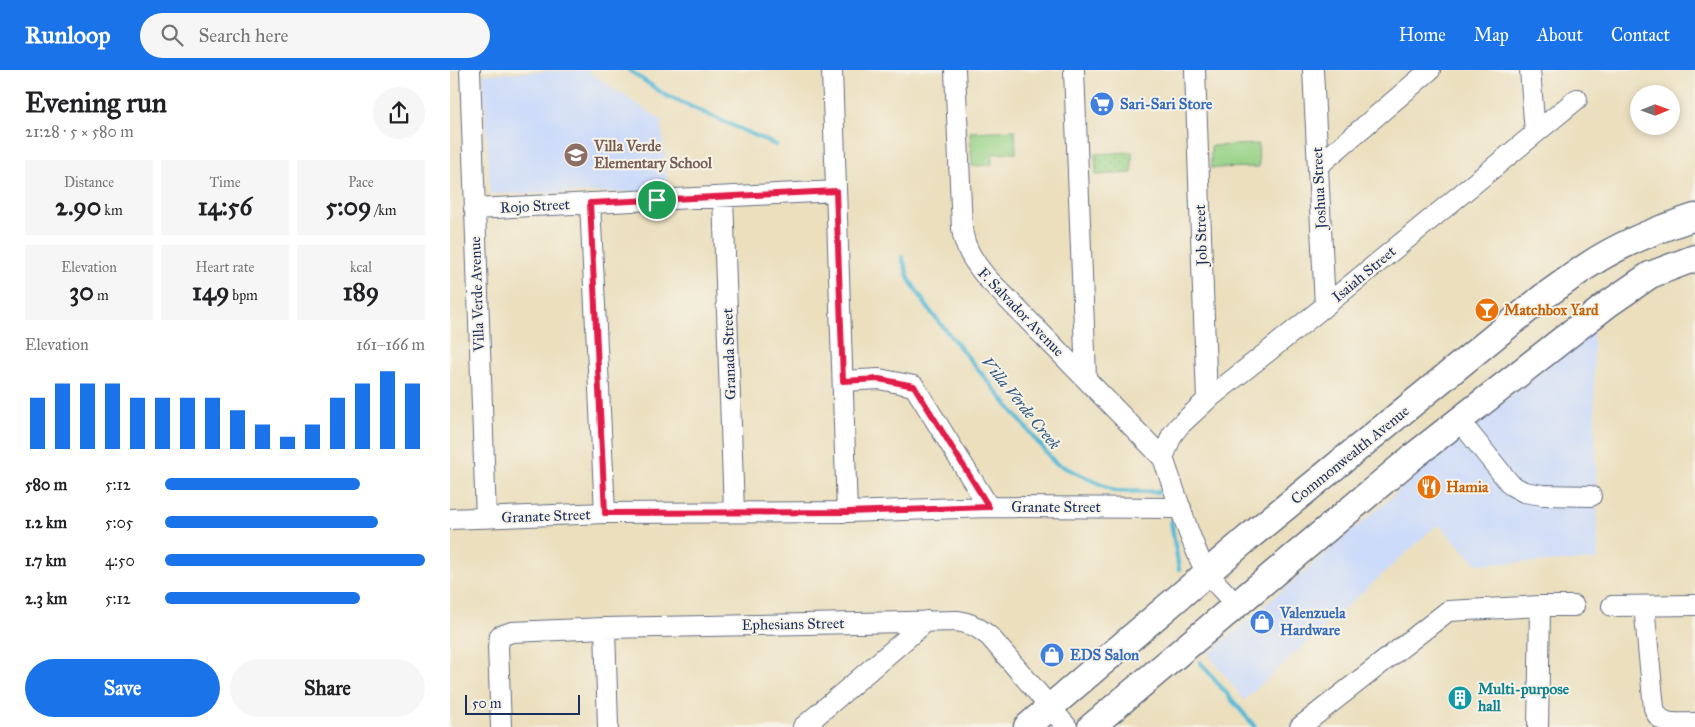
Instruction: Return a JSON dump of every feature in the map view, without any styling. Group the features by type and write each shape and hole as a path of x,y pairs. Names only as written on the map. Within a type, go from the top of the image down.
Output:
{"main road":[{"name":"Commonwealth Avenue","path":"1028,727 1207,573 1543,298 1588,266 1630,242 1695,217"},
{"path":"1091,727 1459,420 1608,304 1650,275 1695,258"},
{"path":"1107,659 1135,691"}],"street":[{"name":"Villa Verde Avenue","path":"470,70 486,518"},
{"name":"F. Salvador Avenue","path":"955,70 962,228 963,240 967,250 987,278 1163,458"},
{"path":"1074,70 1086,378"},
{"name":"Job Street","path":"1195,70 1207,400"},
{"name":"Joshua Street","path":"1313,70 1325,306"},
{"path":"1318,166 1430,70"},
{"path":"1530,70 1534,133"},
{"path":"829,72 836,191 847,512"},
{"name":"Isaiah Street","path":"1163,458 1172,435 1207,400 1325,306 1576,99"},
{"name":"Rojo Street","path":"474,209 836,191"},
{"name":"Granada Street","path":"724,197 734,512"},
{"path":"590,203 605,513"},
{"path":"843,381 879,379 914,386 989,507"},
{"path":"1459,420 1511,485 1524,492 1543,495 1591,496"},
{"path":"1163,458 1194,548 1207,573 1236,605"},
{"name":"Granate Street","path":"450,519 605,513 847,512 989,507 1181,508"},
{"path":"1612,606 1695,605"},
{"path":"1538,727 1540,606"},
{"path":"1300,727 1448,611 1574,606"},
{"path":"1644,606 1654,708 1657,718 1664,723 1695,723"},
{"path":"802,727 927,621"},
{"name":"Ephesians Street","path":"501,727 498,647 500,636 512,632 605,628 927,621 968,622 980,628 990,637 1067,727"},
{"path":"605,628 608,727"}],"shaded area":[{"name":"Villa Verde Elementary School","path":"586,70 661,120 668,191 490,194 483,74"},
{"path":"1593,325 1598,560 1477,564 1438,524 1244,700 1208,654"}],"green space":[{"path":"1015,130 1016,153 992,154 992,165 972,166 970,132"},
{"path":"1258,144 1259,167 1211,168 1211,146"},
{"path":"1132,152 1132,173 1096,175 1095,154"}],"waterway":[{"name":"Villa Verde Creek","path":"629,70 665,95 776,145"},
{"name":"Villa Verde Creek","path":"902,257 909,279 930,311 1055,463 1115,491 1163,492 1168,498"},
{"name":"Villa Verde Creek","path":"1171,521 1179,569"},
{"name":"Villa Verde Creek","path":"1200,662 1255,727"}],"place":[{"name":"Sari-Sari Store","path":"1102,104"},
{"name":"Villa Verde Elementary School","path":"576,155"},
{"name":"Matchbox Yard","path":"1487,310"},
{"name":"Hamia","path":"1429,487"},
{"name":"Valenzuela Hardware","path":"1262,622"},
{"name":"EDS Salon","path":"1052,655"},
{"name":"Multi-purpose hall","path":"1460,698"}],"route":[{"path":"836,191 843,381 879,379 914,386 989,507 847,512 605,513 590,203 657,200 836,191"}]}
